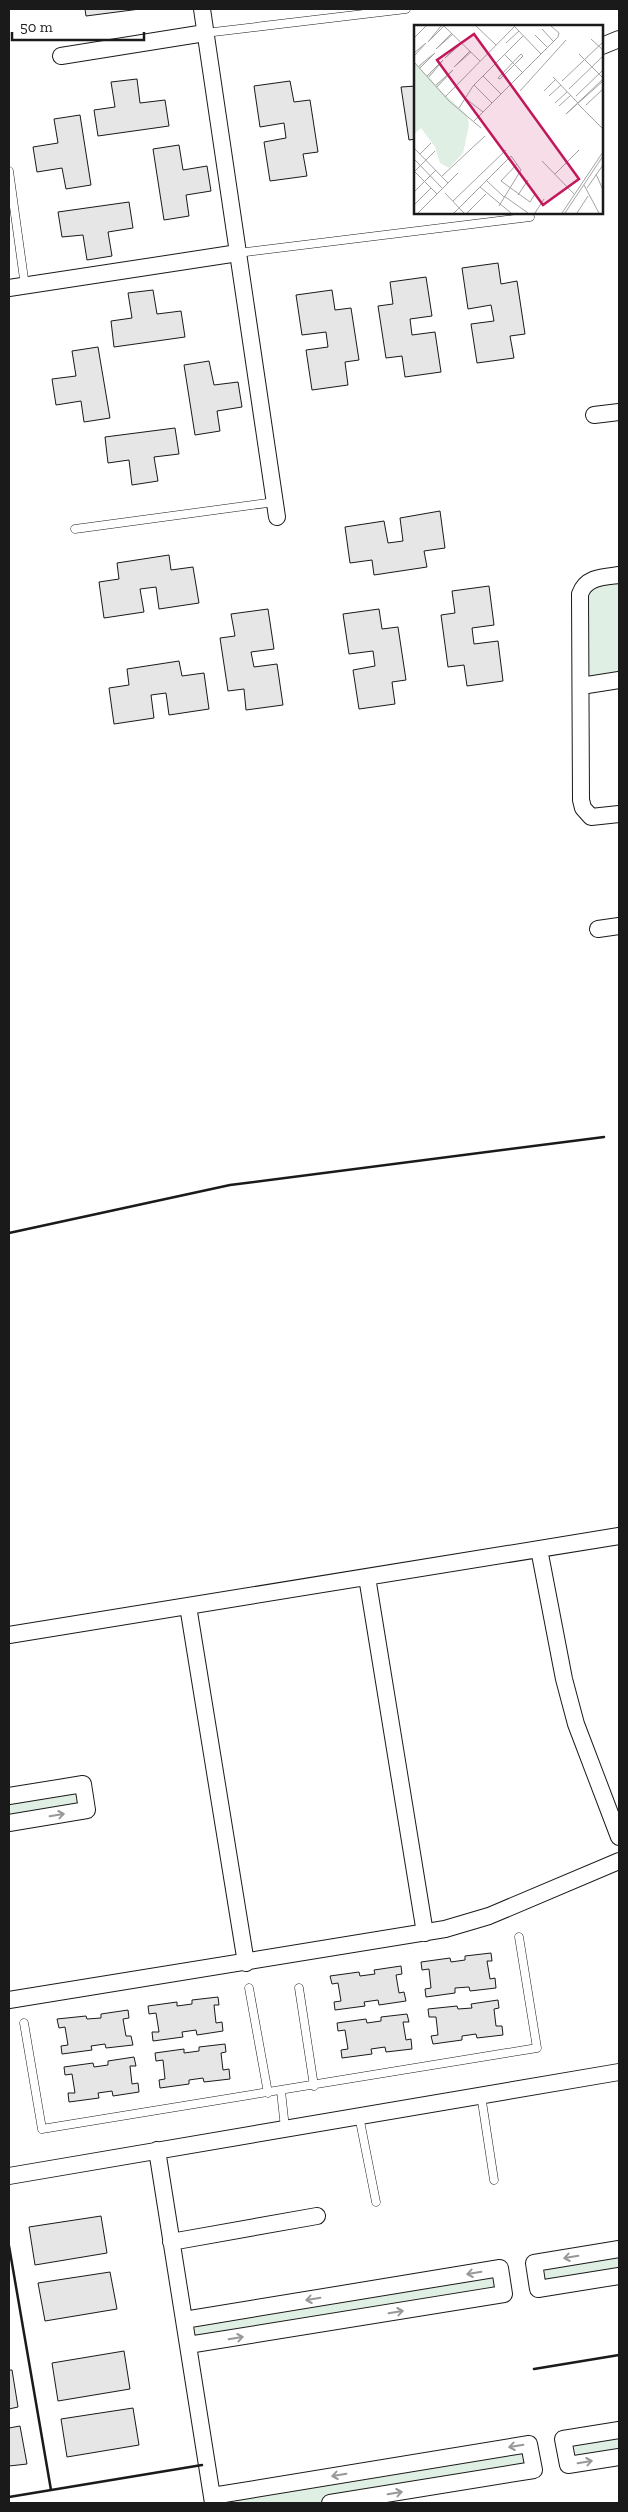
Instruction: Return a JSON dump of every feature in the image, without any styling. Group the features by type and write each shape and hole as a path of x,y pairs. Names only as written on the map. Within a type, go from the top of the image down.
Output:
{"street":[{"path":"202,9 276,509"},
{"path":"61,56 205,33"},
{"path":"603,46 619,40"},
{"path":"9,288 238,254"},
{"path":"594,415 619,412"},
{"path":"619,575 593,579 582,588 580,594 583,808 591,817 619,814"},
{"path":"580,686 619,680"},
{"path":"598,929 619,926"},
{"path":"9,1635 619,1536"},
{"path":"539,1549 564,1679 576,1724 619,1837"},
{"path":"367,1577 426,1933"},
{"path":"188,1606 246,1963"},
{"path":"9,1796 83,1784 87,1810 9,1823"},
{"path":"9,2000 445,1930 489,1916 619,1861"},
{"path":"9,2176 619,2072"},
{"path":"157,2150 213,2500 529,2444 534,2470 330,2503"},
{"path":"171,2242 317,2216"},
{"path":"619,2249 534,2263 538,2289 619,2276"},
{"path":"184,2320 500,2268 504,2294 188,2345"},
{"path":"619,2430 563,2439 568,2465 619,2457"}],"lane":[{"path":"205,33 406,9"},
{"path":"9,171 25,286"},
{"path":"238,254 530,217"},
{"path":"75,529 276,509"},
{"path":"24,2023 42,2129 268,2094 537,2048 519,1937"},
{"path":"249,1988 268,2094"},
{"path":"299,1988 314,2086"},
{"path":"281,2091 285,2128"},
{"path":"480,2095 494,2180"},
{"path":"358,2115 376,2202"}],"green space":[{"path":"619,575 619,680 581,686 582,588"},
{"path":"83,1784 87,1810 9,1823 9,1796"},
{"path":"619,2249 619,2276 538,2289 534,2263"},
{"path":"500,2268 504,2294 188,2345 184,2320"},
{"path":"619,2430 619,2457 568,2465 563,2439"},
{"path":"529,2444 534,2470 330,2503 213,2503"}],"building":[{"path":"85,9 140,9 86,16"},
{"path":"137,79 140,103 165,100 169,126 98,136 94,110 115,107 111,82"},
{"path":"290,81 294,102 310,100 318,152 303,154 307,176 270,181 264,142 286,138 284,123 260,127 254,86"},
{"path":"414,86 414,139 409,140 401,87"},
{"path":"80,115 91,185 66,189 62,168 37,172 33,147 58,143 54,119"},
{"path":"179,145 183,170 207,166 211,191 186,195 189,216 164,220 153,149"},
{"path":"129,202 133,228 108,232 112,256 87,260 83,235 62,237 58,212"},
{"path":"498,263 501,284 517,281 525,334 510,336 514,358 477,363 471,324 494,321 491,305 468,309 462,268"},
{"path":"426,277 432,316 410,319 412,335 435,332 441,372 405,377 402,356 386,358 378,306 393,304 390,282"},
{"path":"153,290 157,314 181,311 185,337 114,347 111,321 132,318 128,293"},
{"path":"332,290 335,310 351,308 359,360 345,362 348,385 312,390 306,350 328,347 326,332 302,335 296,295"},
{"path":"98,347 110,418 84,422 81,401 56,405 52,379 76,376 72,351"},
{"path":"209,361 214,385 238,382 242,407 217,411 220,431 195,435 184,365"},
{"path":"175,428 179,454 154,457 158,481 132,485 129,460 108,463 105,437"},
{"path":"440,511 445,548 424,551 427,567 374,575 372,560 350,563 345,527 384,521 388,543 403,541 400,518"},
{"path":"169,555 171,570 193,567 199,603 159,609 156,587 140,589 144,612 104,618 99,582 119,579 117,563"},
{"path":"489,586 494,625 472,628 474,644 498,641 503,681 467,686 464,665 448,667 441,615 455,613 452,591"},
{"path":"268,609 274,649 251,652 254,667 277,664 283,705 246,710 244,689 228,691 220,638 235,636 231,614"},
{"path":"379,609 382,629 398,627 406,680 392,682 395,704 359,709 353,670 375,666 373,651 349,654 343,614"},
{"path":"179,661 182,676 204,673 209,709 169,715 166,693 151,695 154,718 114,724 109,688 129,685 127,669"},
{"path":"491,1953 492,1961 487,1961 490,1979 495,1978 496,1988 470,1991 469,1987 455,1988 455,1993 426,1997 425,1989 431,1988 429,1969 422,1970 421,1962 450,1958 451,1962 465,1960 465,1956"},
{"path":"401,1966 402,1974 396,1975 399,1993 404,1992 406,2001 379,2005 378,2000 364,2002 365,2006 335,2010 334,2002 341,2001 338,1983 332,1984 330,1976 359,1972 360,1976 375,1974 374,1970"},
{"path":"218,1997 219,2005 214,2005 216,2023 222,2022 223,2031 197,2035 196,2030 182,2032 183,2037 153,2041 152,2032 159,2032 156,2013 149,2014 148,2006 177,2002 177,2006 192,2004 192,2000"},
{"path":"498,2000 499,2008 494,2009 496,2026 502,2026 503,2035 477,2038 476,2034 462,2036 462,2040 433,2044 431,2036 438,2035 436,2017 429,2017 428,2009 457,2006 458,2009 472,2008 471,2004"},
{"path":"128,2010 129,2018 123,2019 126,2036 131,2036 133,2045 106,2048 105,2044 91,2046 92,2050 62,2054 61,2046 68,2045 65,2027 59,2028 57,2019 86,2016 87,2019 101,2018 101,2014"},
{"path":"407,2014 409,2022 403,2022 406,2040 411,2039 412,2049 386,2052 385,2047 371,2049 372,2054 342,2058 341,2050 348,2049 345,2030 338,2031 337,2023 366,2019 367,2023 381,2021 381,2017"},
{"path":"225,2044 226,2052 221,2053 223,2070 229,2069 230,2079 204,2082 203,2078 189,2080 189,2084 160,2088 159,2080 165,2079 163,2060 156,2061 155,2053 184,2049 184,2053 199,2051 199,2047"},
{"path":"134,2057 136,2066 130,2066 132,2084 138,2083 139,2092 113,2096 112,2091 98,2093 99,2098 69,2102 68,2093 75,2093 72,2074 65,2075 64,2067 93,2063 94,2067 108,2065 108,2061"},
{"path":"101,2216 107,2253 35,2265 29,2227"},
{"path":"110,2272 117,2309 45,2321 38,2283"},
{"path":"124,2351 130,2389 58,2401 52,2363"},
{"path":"9,2370 12,2370 18,2407 9,2409"},
{"path":"133,2408 139,2445 67,2457 61,2419"},
{"path":"20,2426 27,2464 9,2466 9,2428"}],"wall":[{"path":"9,1233 230,1185 604,1137"},
{"path":"9,2246 51,2490"},
{"path":"534,2369 619,2355"},
{"path":"9,2497 202,2465"}]}
